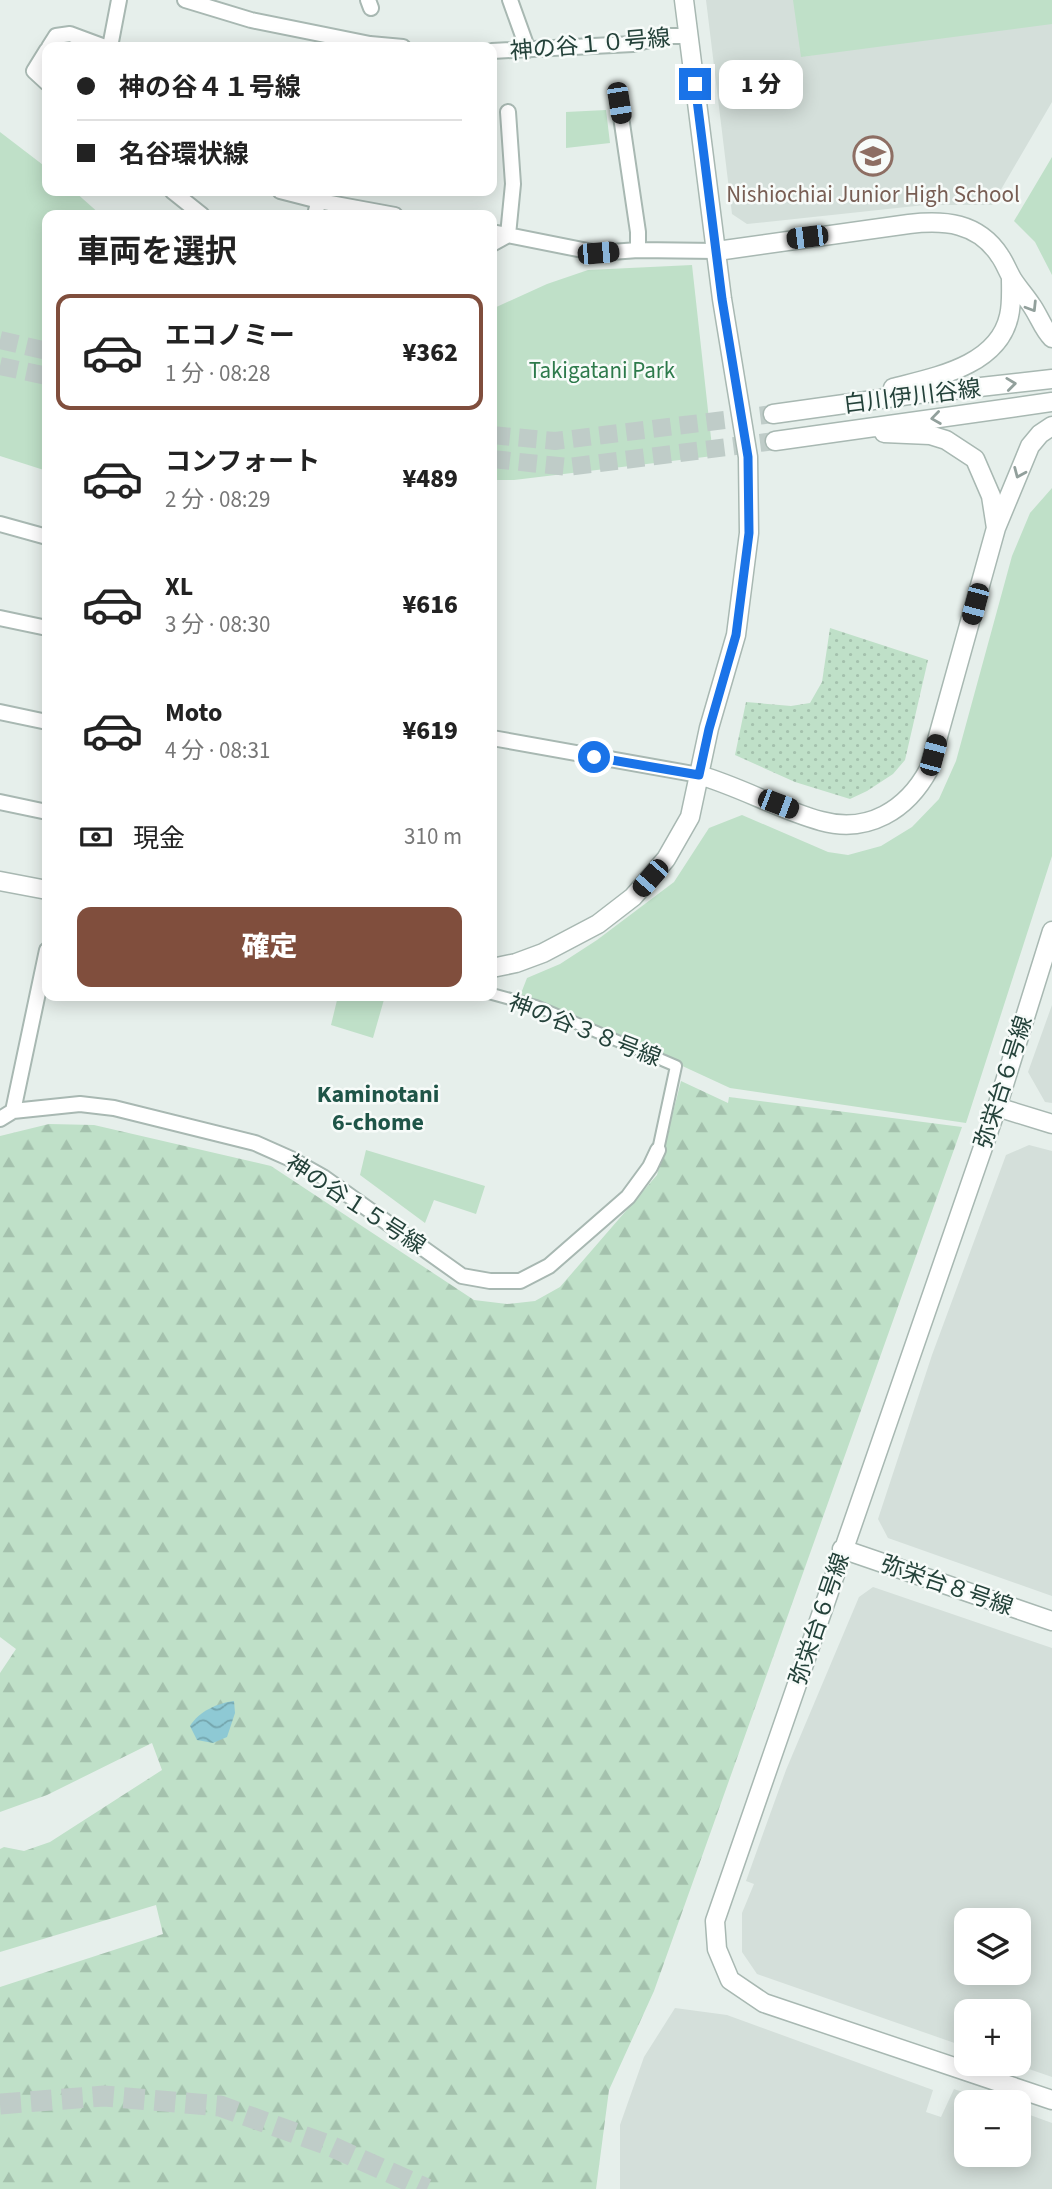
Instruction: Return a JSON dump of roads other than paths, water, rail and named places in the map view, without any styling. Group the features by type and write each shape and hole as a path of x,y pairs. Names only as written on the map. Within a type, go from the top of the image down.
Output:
{"street":[{"path":"109,42 119,0"},
{"path":"185,0 251,20 351,42"},
{"path":"510,0 528,50"},
{"path":"497,967 516,963 551,949 598,924 633,897 666,859 690,817 709,729 736,635 749,533 748,457 722,299 684,0"},
{"path":"52,42 56,36 70,34 93,42"},
{"name":"神の谷１０号線","path":"497,51 634,44 666,36 688,36"},
{"path":"42,58 34,71 42,78"},
{"path":"619,103 638,232 638,250"},
{"path":"508,112 513,184 508,235"},
{"path":"178,196 196,210"},
{"path":"297,196 365,210"},
{"path":"497,233 598,253 638,250 718,251 909,224 949,222 973,231 1000,255 1011,278 1033,306 1052,338"},
{"path":"497,241 508,235"},
{"path":"809,409 928,379 981,356 994,344 1007,323 1011,278"},
{"name":"白川伊川谷線","path":"773,414 1052,379"},
{"name":"白川伊川谷線","path":"775,441 1052,402"},
{"path":"497,738 699,775 822,822 852,824 873,820 904,804 929,769 996,528 1030,446 1040,434 1052,426"},
{"path":"850,430 930,435 961,448 975,459 985,479 991,496 996,528"},
{"path":"0,524 42,536"},
{"path":"0,618 42,627"},
{"path":"0,712 42,721"},
{"path":"0,802 42,811"},
{"path":"0,881 42,889"},
{"name":"弥栄台６号線","path":"1052,931 997,1107 715,1921 717,1949 730,1980 764,2003 1052,2100"},
{"path":"13,1111 42,974"},
{"name":"神の谷３８号線","path":"497,995 536,1006 676,1066 657,1150"},
{"name":"神の谷１５号線","path":"0,1119 13,1111 80,1104 114,1108 255,1143 323,1177 462,1276 490,1281 520,1281 550,1266 628,1197 650,1167 657,1150"},
{"path":"997,1107 1052,1124"},
{"name":"弥栄台８号線","path":"842,1549 1052,1621"}],"water":[{"path":"234,1701 235,1713 227,1737 213,1743 197,1740 190,1726 198,1716 209,1709"}],"tunnel":[{"path":"0,340 42,350"},
{"path":"0,366 42,375"},
{"path":"497,435 555,441 773,414"},
{"path":"497,460 568,467 775,441"},
{"path":"0,2104 104,2096 220,2106 328,2145 427,2189"}],"place":[{"name":"Nishiochiai Junior High School","path":"873,156"}],"district":[{"name":"Kaminotani 6-chome","path":"378,1108"}],"park label":[{"name":"Takigatani Park","path":"602,370"}]}
